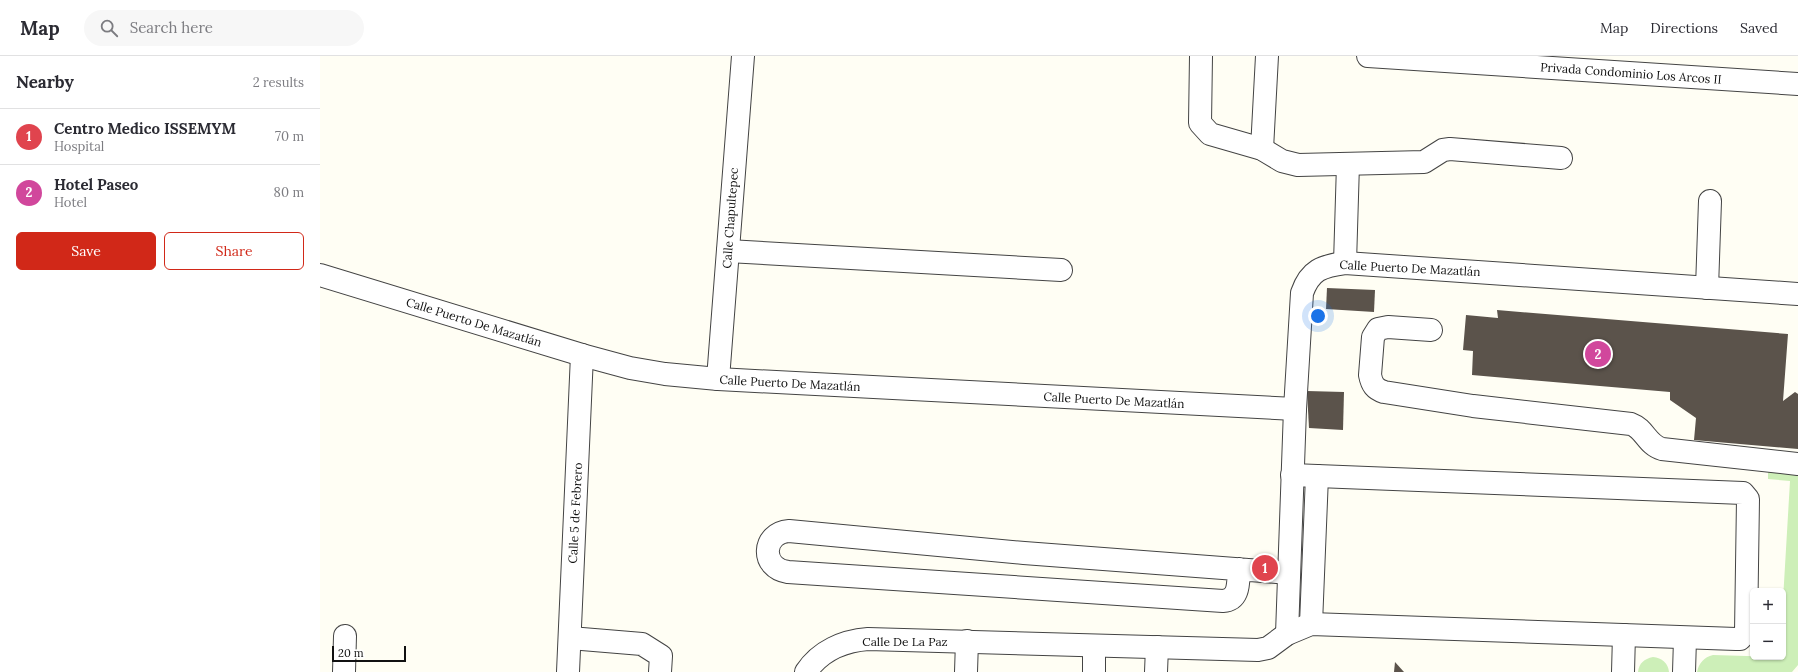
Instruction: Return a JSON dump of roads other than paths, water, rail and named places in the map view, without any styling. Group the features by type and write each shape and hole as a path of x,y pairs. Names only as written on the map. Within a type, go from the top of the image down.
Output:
{"street":[{"name":"Calle Chapultepec","path":"718,379 742,56"},
{"path":"1202,56 1200,117 1202,127 1210,134 1262,149 1282,161 1298,165 1424,162 1443,150 1450,149 1561,158"},
{"path":"1262,149 1267,56"},
{"name":"Privada Condominio Los Arcos II","path":"1368,56 1798,84"},
{"path":"1345,263 1348,164"},
{"path":"1706,288 1710,201"},
{"path":"728,251 1061,270"},
{"name":"Calle Puerto De Mazatlán","path":"320,275 582,355 630,368 665,374 718,379 1295,409 1302,293 1305,284 1311,276 1319,269 1331,265 1345,263 1798,294"},
{"path":"1431,330 1388,326 1378,329 1373,337 1370,376 1372,382 1378,390 1473,406 1631,424 1642,430 1651,444 1662,449 1798,464"},
{"name":"Calle 5 de Febrero","path":"568,672 582,355"},
{"path":"1287,634 1295,409"},
{"path":"1292,475 1743,493 1748,499 1746,633 1744,636 1736,639 1685,638 1311,624 1317,476"},
{"path":"1239,569 1236,595 1232,599 1223,601 788,572 780,571 774,568 769,560 768,554 770,541 774,536 778,533 789,531 1024,553 1239,569 1289,573"},
{"name":"Calle De La Paz","path":"806,672 826,652 855,640 967,641 1258,650 1268,648 1287,634 1311,624"},
{"path":"1623,672 1624,635"},
{"path":"344,672 345,636"},
{"path":"570,638 642,644 661,656 660,672"},
{"path":"1684,672 1685,638"},
{"path":"966,672 967,641"},
{"path":"1094,646 1094,672"},
{"path":"1156,672 1157,647"}],"place":[{"name":"Hotel Paseo","path":"1598,354"},
{"name":"Centro Medico ISSEMYM","path":"1265,568"}]}
